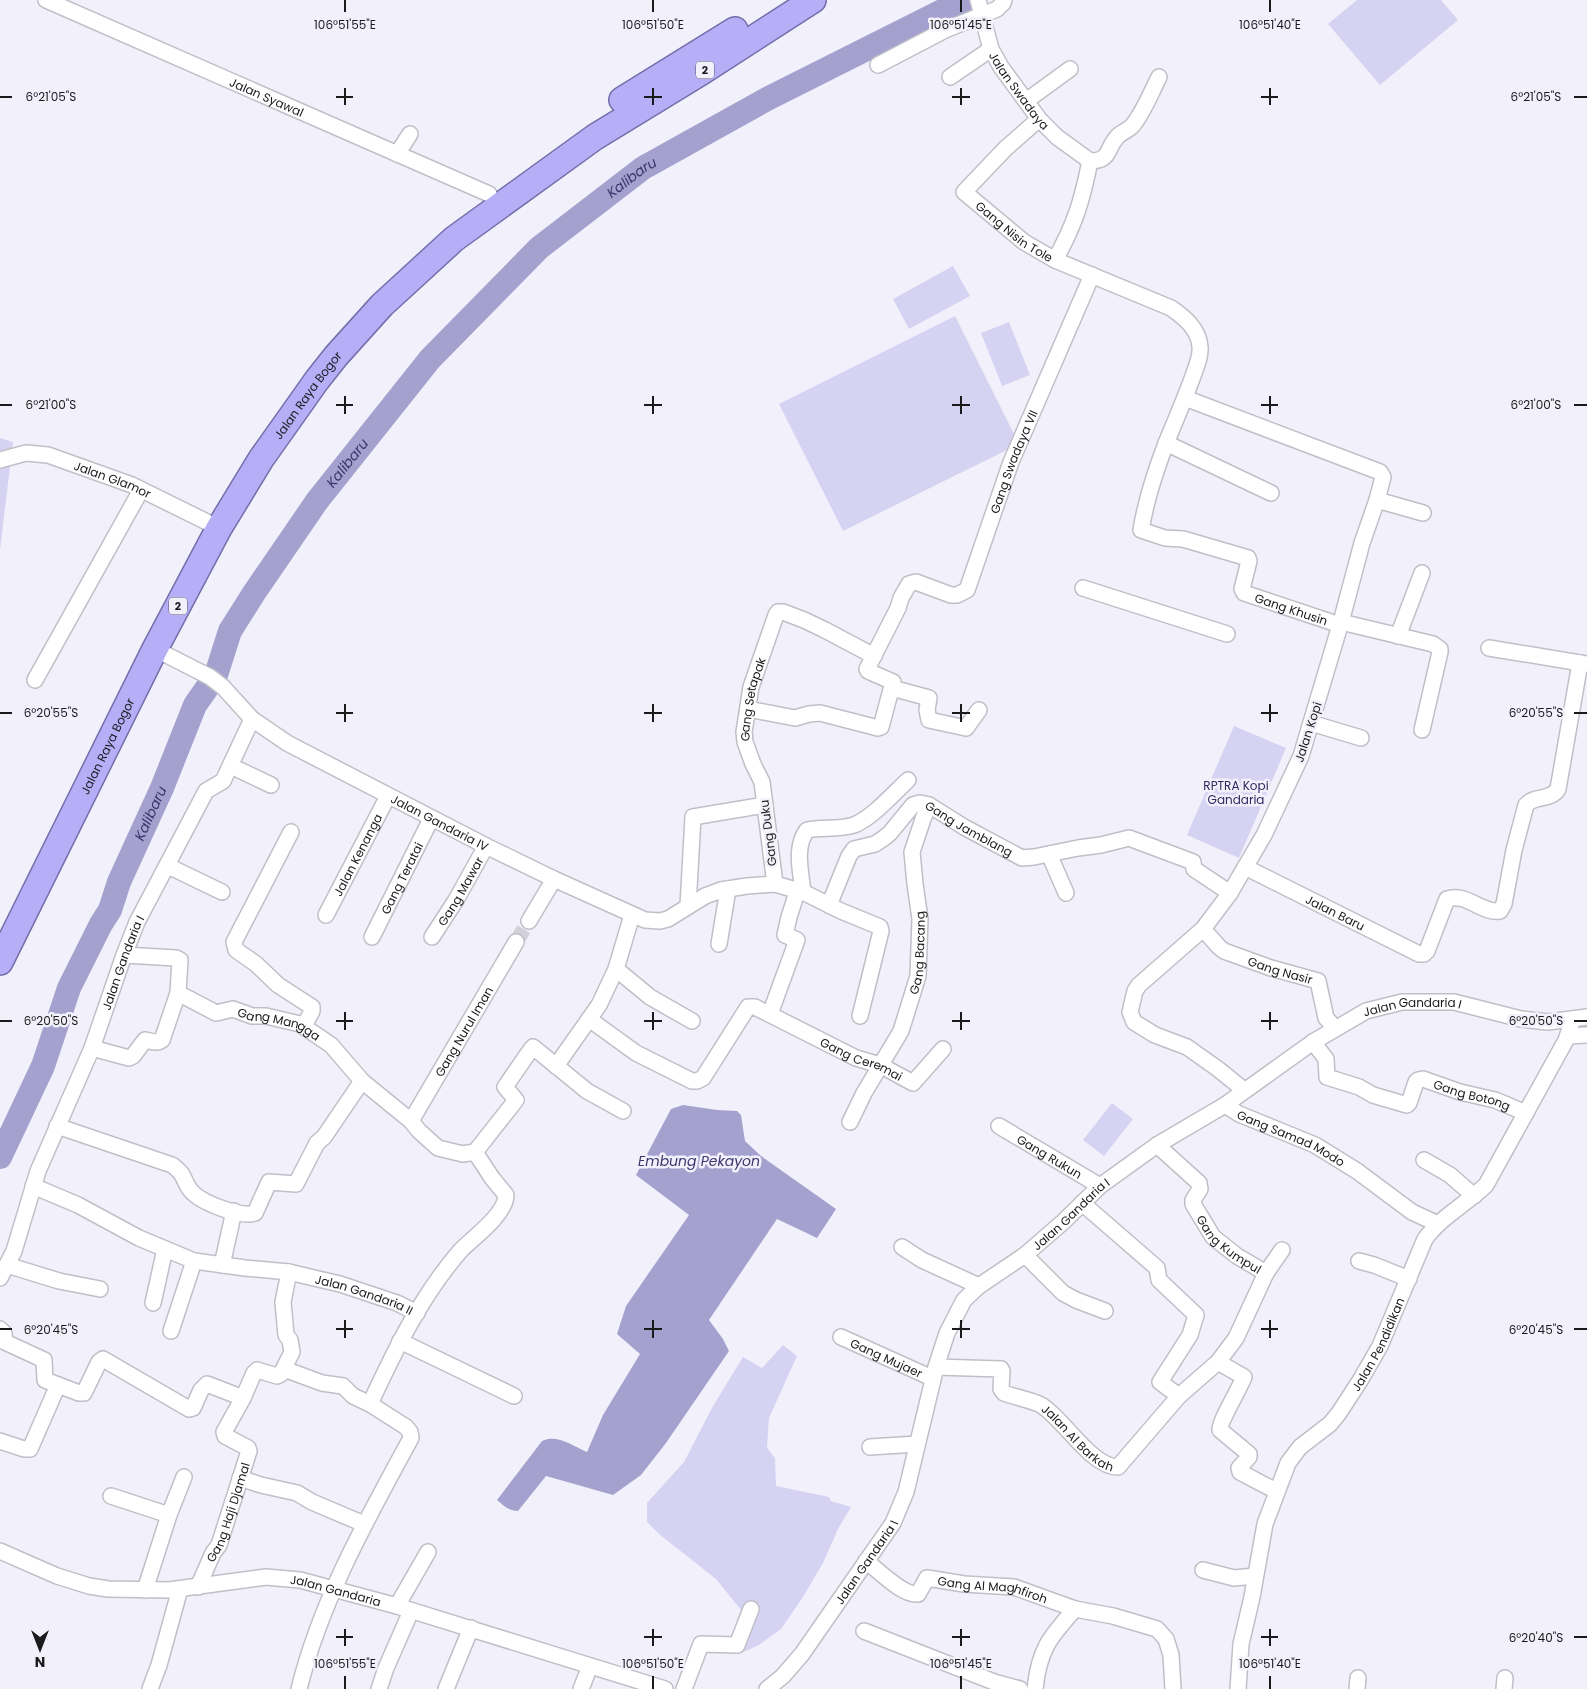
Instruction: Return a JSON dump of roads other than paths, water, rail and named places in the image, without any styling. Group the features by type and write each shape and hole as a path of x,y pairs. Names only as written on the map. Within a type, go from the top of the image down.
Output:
{"highway":[{"name":"Jalan Raya Bogor","path":"0,962 155,649 212,524 219,497 270,422 328,345 360,309 403,266 489,194 585,123 784,0"},
{"name":"Jalan Raya Bogor","path":"0,930 212,524 336,356 382,305 454,239 595,137 703,71 813,0"}],"street":[{"name":"Jalan Syawal","path":"46,0 489,194"},
{"path":"878,65 938,34 979,5 996,9 1004,0"},
{"name":"Jalan Swadaya","path":"979,5 990,49 1001,67 1039,119 1057,137 1090,161"},
{"path":"950,77 990,49"},
{"path":"1026,101 1070,69"},
{"path":"1090,161 1096,161 1105,157 1117,137 1133,125 1142,113 1160,77"},
{"name":"Gang Nisin Tole","path":"1039,119 1006,148 964,192 1024,242 1055,260 1069,235 1080,207 1090,161"},
{"path":"397,154 410,134"},
{"path":"1055,260 1171,308 1185,318 1199,339 1200,356 1166,443 1271,493"},
{"name":"Gang Swadaya VII","path":"874,656 907,587 911,583 916,582 951,595 957,595 966,590 1011,462 1092,275"},
{"name":"Jalan Kopi","path":"1185,398 1380,472 1383,477 1362,542 1341,623 1311,723 1290,784 1245,867 1224,889 1203,929 1139,985 1135,991 1130,1008 1130,1016 1134,1022 1155,1035 1177,1042 1202,1057 1244,1090"},
{"name":"Gang Khusin","path":"1166,443 1150,492 1141,530 1164,538 1183,539 1248,558 1249,561 1242,589 1244,593 1341,623 1433,644 1440,649 1440,652 1422,730"},
{"name":"Jalan Glamor","path":"0,460 18,454 40,454 106,475 212,524"},
{"path":"35,680 142,490"},
{"path":"1377,500 1423,513"},
{"path":"1398,636 1422,573"},
{"path":"1083,588 1227,634"},
{"name":"Gang Setapak","path":"762,782 753,764 744,732 751,687 778,612 804,620 874,656"},
{"path":"1489,648 1583,663"},
{"name":"Jalan Gandaria IV","path":"155,649 210,676 223,687 252,719 287,743 431,819 554,879 645,920 660,922 668,920 705,896 728,889 775,884 800,892 880,927 881,931 860,1016"},
{"path":"748,709 794,718 820,713 878,728 881,727 893,681 867,670 874,656"},
{"name":"Jalan Baru","path":"1245,867 1417,953 1426,953 1447,899 1458,898 1497,912 1502,909 1514,850 1526,805 1529,802 1553,795 1558,790 1583,663"},
{"path":"892,688 929,698 927,710 929,720 966,728 978,710"},
{"name":"Jalan Gandaria I","path":"4,1272 14,1251 33,1186 57,1126 73,1095 92,1048 137,922 206,791 223,781 252,719"},
{"path":"1311,723 1361,738"},
{"path":"230,766 271,785"},
{"path":"770,1014 796,940 785,935 789,918 800,892 799,848 801,839 807,830 846,826 861,821 886,802 908,780"},
{"name":"Gang Duku","path":"762,782 775,884"},
{"name":"Jalan Kenanga","path":"326,915 388,796"},
{"name":"Gang Jamblang","path":"829,905 849,856 854,849 875,844 884,838 913,805 920,802 1022,858 1101,845 1129,838 1193,862 1194,869 1224,889"},
{"path":"688,906 693,817 765,805"},
{"name":"Gang Bacang","path":"850,1122 864,1093 901,1031 918,976 920,919 912,852 929,806"},
{"name":"Gang Teratai","path":"372,937 431,819"},
{"path":"291,832 234,942 236,950 256,964 278,985 312,1007 312,1011 304,1026"},
{"name":"Gang Mawar","path":"432,936 456,900 486,846"},
{"path":"1049,854 1066,893"},
{"path":"168,866 222,892"},
{"path":"529,921 554,879"},
{"path":"719,944 728,889"},
{"path":"556,1066 598,1005 616,969 632,915"},
{"name":"Gang Nasir","path":"1203,929 1219,947 1241,958 1318,981 1326,1018 1335,1028"},
{"name":"Gang Nurul Iman","path":"411,1121 516,942"},
{"path":"92,1048 129,1058 133,1056 145,1040 162,1041 178,993 180,960 176,958 124,955"},
{"path":"616,969 650,997 692,1021"},
{"name":"Gang Mangga","path":"178,993 216,1013 233,1009 252,1016 266,1016 292,1021 304,1026 331,1045 362,1081 411,1121 418,1131 441,1150 463,1154 475,1152"},
{"name":"Jalan Gandaria I","path":"767,1689 783,1676 802,1654 893,1523 906,1492 934,1372 948,1333 964,1300 979,1286 1025,1255 1100,1186 1158,1145 1225,1105 1313,1042 1366,1011 1383,1006 1411,1002 1454,1002 1522,1019 1548,1022 1580,1018"},
{"name":"Gang Ceremai","path":"589,1019 636,1053 688,1080 697,1081 703,1078 748,1007 755,1007 856,1058 880,1065 913,1083 943,1049"},
{"name":"Jalan Pendidikan","path":"1238,1689 1241,1644 1252,1598 1265,1524 1276,1490 1288,1463 1300,1447 1330,1424 1339,1413 1380,1346 1425,1239 1433,1228 1486,1185 1568,1036 1580,1018"},
{"path":"1568,1036 1586,1035"},
{"name":"Gang Botong","path":"1313,1042 1326,1059 1327,1078 1354,1085 1369,1094 1403,1105 1409,1103 1416,1080 1423,1079 1460,1092 1495,1100 1526,1113"},
{"path":"416,1313 453,1260 501,1210 506,1198 505,1193 492,1178 475,1152 516,1100 505,1087 530,1050 534,1048 587,1090 623,1111"},
{"path":"57,1126 172,1165 181,1173 192,1192 202,1200 234,1212 249,1215 255,1214 269,1182 296,1184 317,1143 324,1137 362,1081"},
{"name":"Gang Samad Modo","path":"1225,1105 1239,1114 1315,1145 1356,1171 1412,1212 1438,1224"},
{"name":"Gang Rukun","path":"999,1126 1100,1186"},
{"name":"Gang Kumpul","path":"1158,1145 1198,1183 1200,1189 1192,1200 1192,1204 1213,1236 1237,1256 1266,1273 1282,1250"},
{"path":"1424,1160 1450,1175 1474,1196"},
{"name":"Jalan Gandaria II","path":"33,1186 78,1205 99,1218 194,1261 289,1272 340,1284 396,1303 416,1313 400,1341 370,1404"},
{"path":"1082,1204 1158,1268 1159,1280 1195,1314 1196,1319 1190,1335 1160,1382 1179,1396"},
{"path":"222,1265 234,1212"},
{"path":"902,1247 922,1260 979,1286"},
{"path":"153,1303 165,1249"},
{"path":"1025,1255 1063,1293 1105,1311"},
{"path":"171,1331 194,1261"},
{"path":"1359,1261 1409,1279"},
{"path":"4,1272 100,1289"},
{"path":"289,1272 283,1302 286,1336 290,1340 292,1352 284,1369 322,1383 343,1386 354,1396 406,1427 410,1432 411,1438 364,1524 334,1588 307,1657 299,1689"},
{"name":"Jalan Al Barkah","path":"934,1372 1000,1369 1002,1371 1001,1389 1004,1393 1042,1406 1057,1418 1095,1458 1105,1464 1115,1467 1119,1466 1179,1396 1218,1362 1236,1338 1266,1273"},
{"path":"0,1329 4,1333 5,1342 44,1360 45,1380 79,1393 84,1393 99,1362 103,1358 188,1409 194,1408 201,1390 208,1384 243,1398"},
{"name":"Gang Mujaer","path":"841,1337 934,1372"},
{"path":"400,1341 514,1396"},
{"path":"1218,1362 1244,1377 1219,1425 1220,1430 1249,1454 1249,1457 1239,1468 1240,1472 1276,1490"},
{"name":"Gang Haji Djamal","path":"198,1587 212,1553 219,1545 249,1451 248,1448 227,1438 224,1434 254,1373 257,1370 277,1376 284,1369"},
{"path":"0,1441 24,1450 30,1449 58,1385"},
{"path":"870,1447 917,1444"},
{"path":"146,1590 169,1515 184,1477"},
{"path":"240,1478 261,1485 297,1492 312,1502 364,1524"},
{"path":"111,1496 169,1515"},
{"name":"Jalan Gandaria","path":"0,1551 57,1576 89,1586 119,1590 180,1589 266,1577 300,1580 471,1628 665,1689"},
{"path":"379,1689 404,1608 428,1552"},
{"name":"Gang Al Maghfiroh","path":"866,1561 896,1585 914,1595 918,1594 926,1579 931,1578 964,1584 1014,1588 1075,1609"},
{"path":"1203,1570 1234,1578 1255,1576"},
{"path":"150,1689 159,1665 180,1589"},
{"path":"1035,1689 1037,1670 1042,1653 1051,1636 1075,1609 1113,1616 1158,1629 1166,1639 1170,1655 1173,1689"},
{"path":"684,1689 701,1644 737,1644 751,1610"},
{"path":"446,1689 471,1628"},
{"path":"864,1630 994,1682 1020,1689"},
{"path":"581,1689 590,1666"}],"water":[{"name":"Embung Pekayon","path":"683,1105 737,1111 741,1115 745,1141 761,1156 836,1209 817,1238 777,1219 709,1320 729,1351 666,1443 641,1475 613,1495 546,1476 518,1511 509,1509 497,1500 542,1441 548,1439 559,1440 587,1452 603,1415 640,1354 617,1334 626,1306 689,1215 636,1175 671,1109"}],"waterway":[{"name":"Kalibaru","path":"0,1157 43,1066 69,988 110,910 119,882 162,788 195,705 216,675 230,631 317,501 430,359 539,248 643,168 767,99 964,0"}],"tunnel":[{"path":"516,942 529,921"}],"park label":[{"name":"RPTRA Kopi Gandaria","path":"1236,792"}]}
